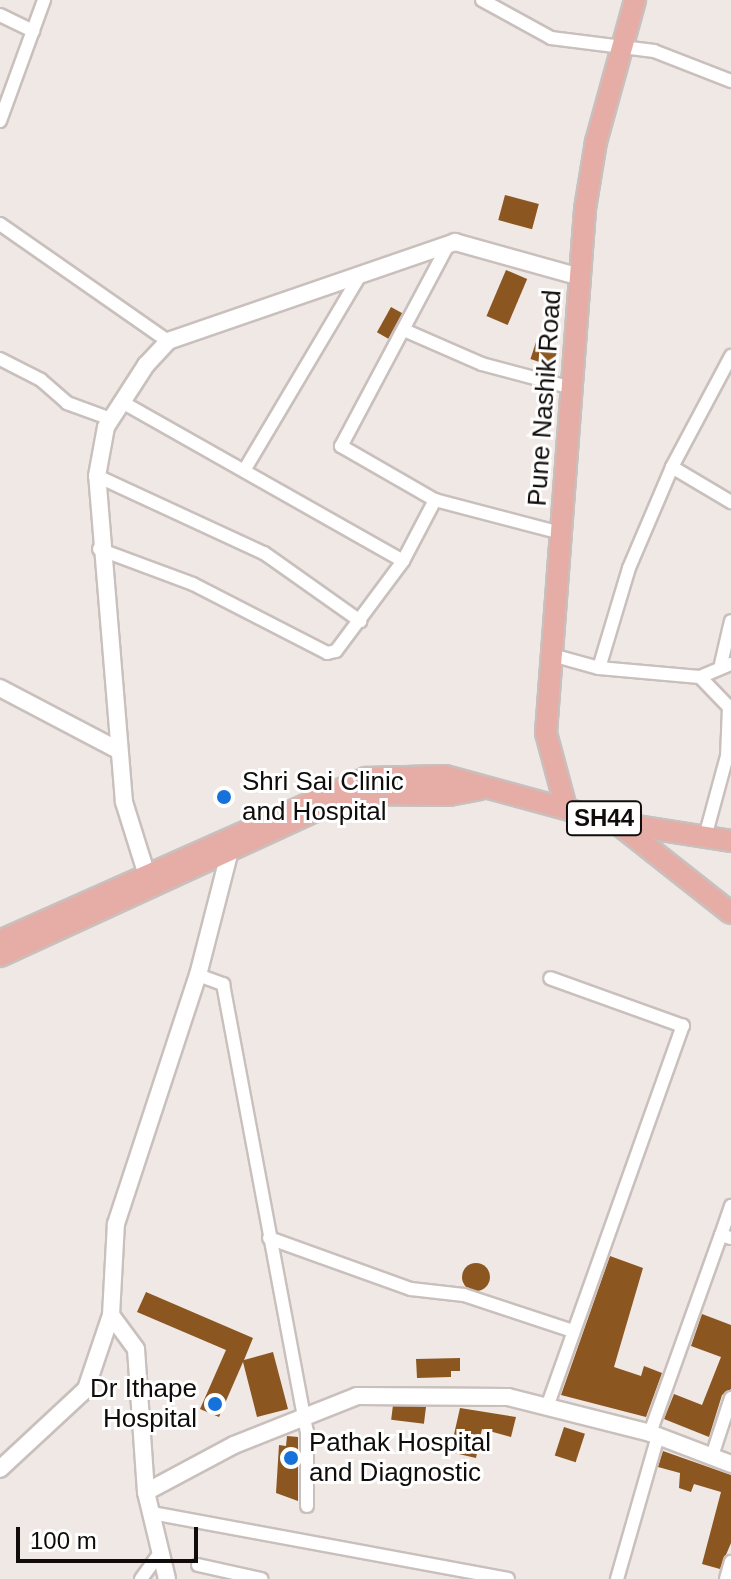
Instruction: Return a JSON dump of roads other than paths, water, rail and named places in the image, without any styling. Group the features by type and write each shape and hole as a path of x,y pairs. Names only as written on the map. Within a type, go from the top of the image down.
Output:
{"main road":[{"name":"Pune Nashik Road","path":"565,804 546,733 580,277 596,142 635,0"},
{"name":"SH44","path":"0,956 352,788 445,776 479,789 565,804 617,823 731,841"},
{"path":"617,823 731,913"},
{"name":"SH44","path":"0,941 149,883"}],"street":[{"path":"0,121 44,0"},
{"path":"482,0 551,38 623,45 731,81"},
{"path":"0,15 33,31"},
{"path":"0,79 13,86"},
{"path":"0,224 168,341"},
{"path":"149,883 124,802 99,549 97,476 111,419 122,402 168,341 448,245 466,243 580,277"},
{"path":"448,245 341,446 435,500 561,533"},
{"path":"245,469 359,277"},
{"path":"404,330 482,364 572,388"},
{"path":"599,668 629,568 672,467 731,356"},
{"path":"0,359 41,380 67,403 111,419"},
{"path":"122,402 403,561"},
{"path":"672,467 731,502"},
{"path":"97,476 264,553 360,621"},
{"path":"99,549 193,584 327,653 336,651 403,561 435,500"},
{"path":"552,655 599,668 700,677 726,664 731,621"},
{"path":"700,677 730,707 729,756 705,837"},
{"path":"0,688 118,750"},
{"path":"0,1469 86,1389 111,1315 116,1224 198,975 226,846"},
{"path":"198,975 223,984 301,1418 307,1431 307,1506"},
{"path":"547,1407 683,1026 550,978"},
{"path":"617,1579 654,1434 726,1237 731,1206"},
{"path":"269,1238 411,1289 464,1295 573,1331"},
{"path":"111,1315 136,1349 146,1492 167,1579"},
{"path":"146,1492 301,1418 357,1396 508,1397 654,1434 731,1464"},
{"path":"712,1456 731,1398"},
{"path":"152,1513 508,1579"},
{"path":"141,1579 160,1553"},
{"path":"726,1579 731,1562"},
{"path":"198,1565 261,1579"}],"place":[{"name":"Shri Sai Clinic and Hospital","path":"224,797"},
{"name":"Dr Ithape Hospital","path":"215,1404"},
{"name":"Pathak Hospital and Diagnostic","path":"291,1458"}]}
